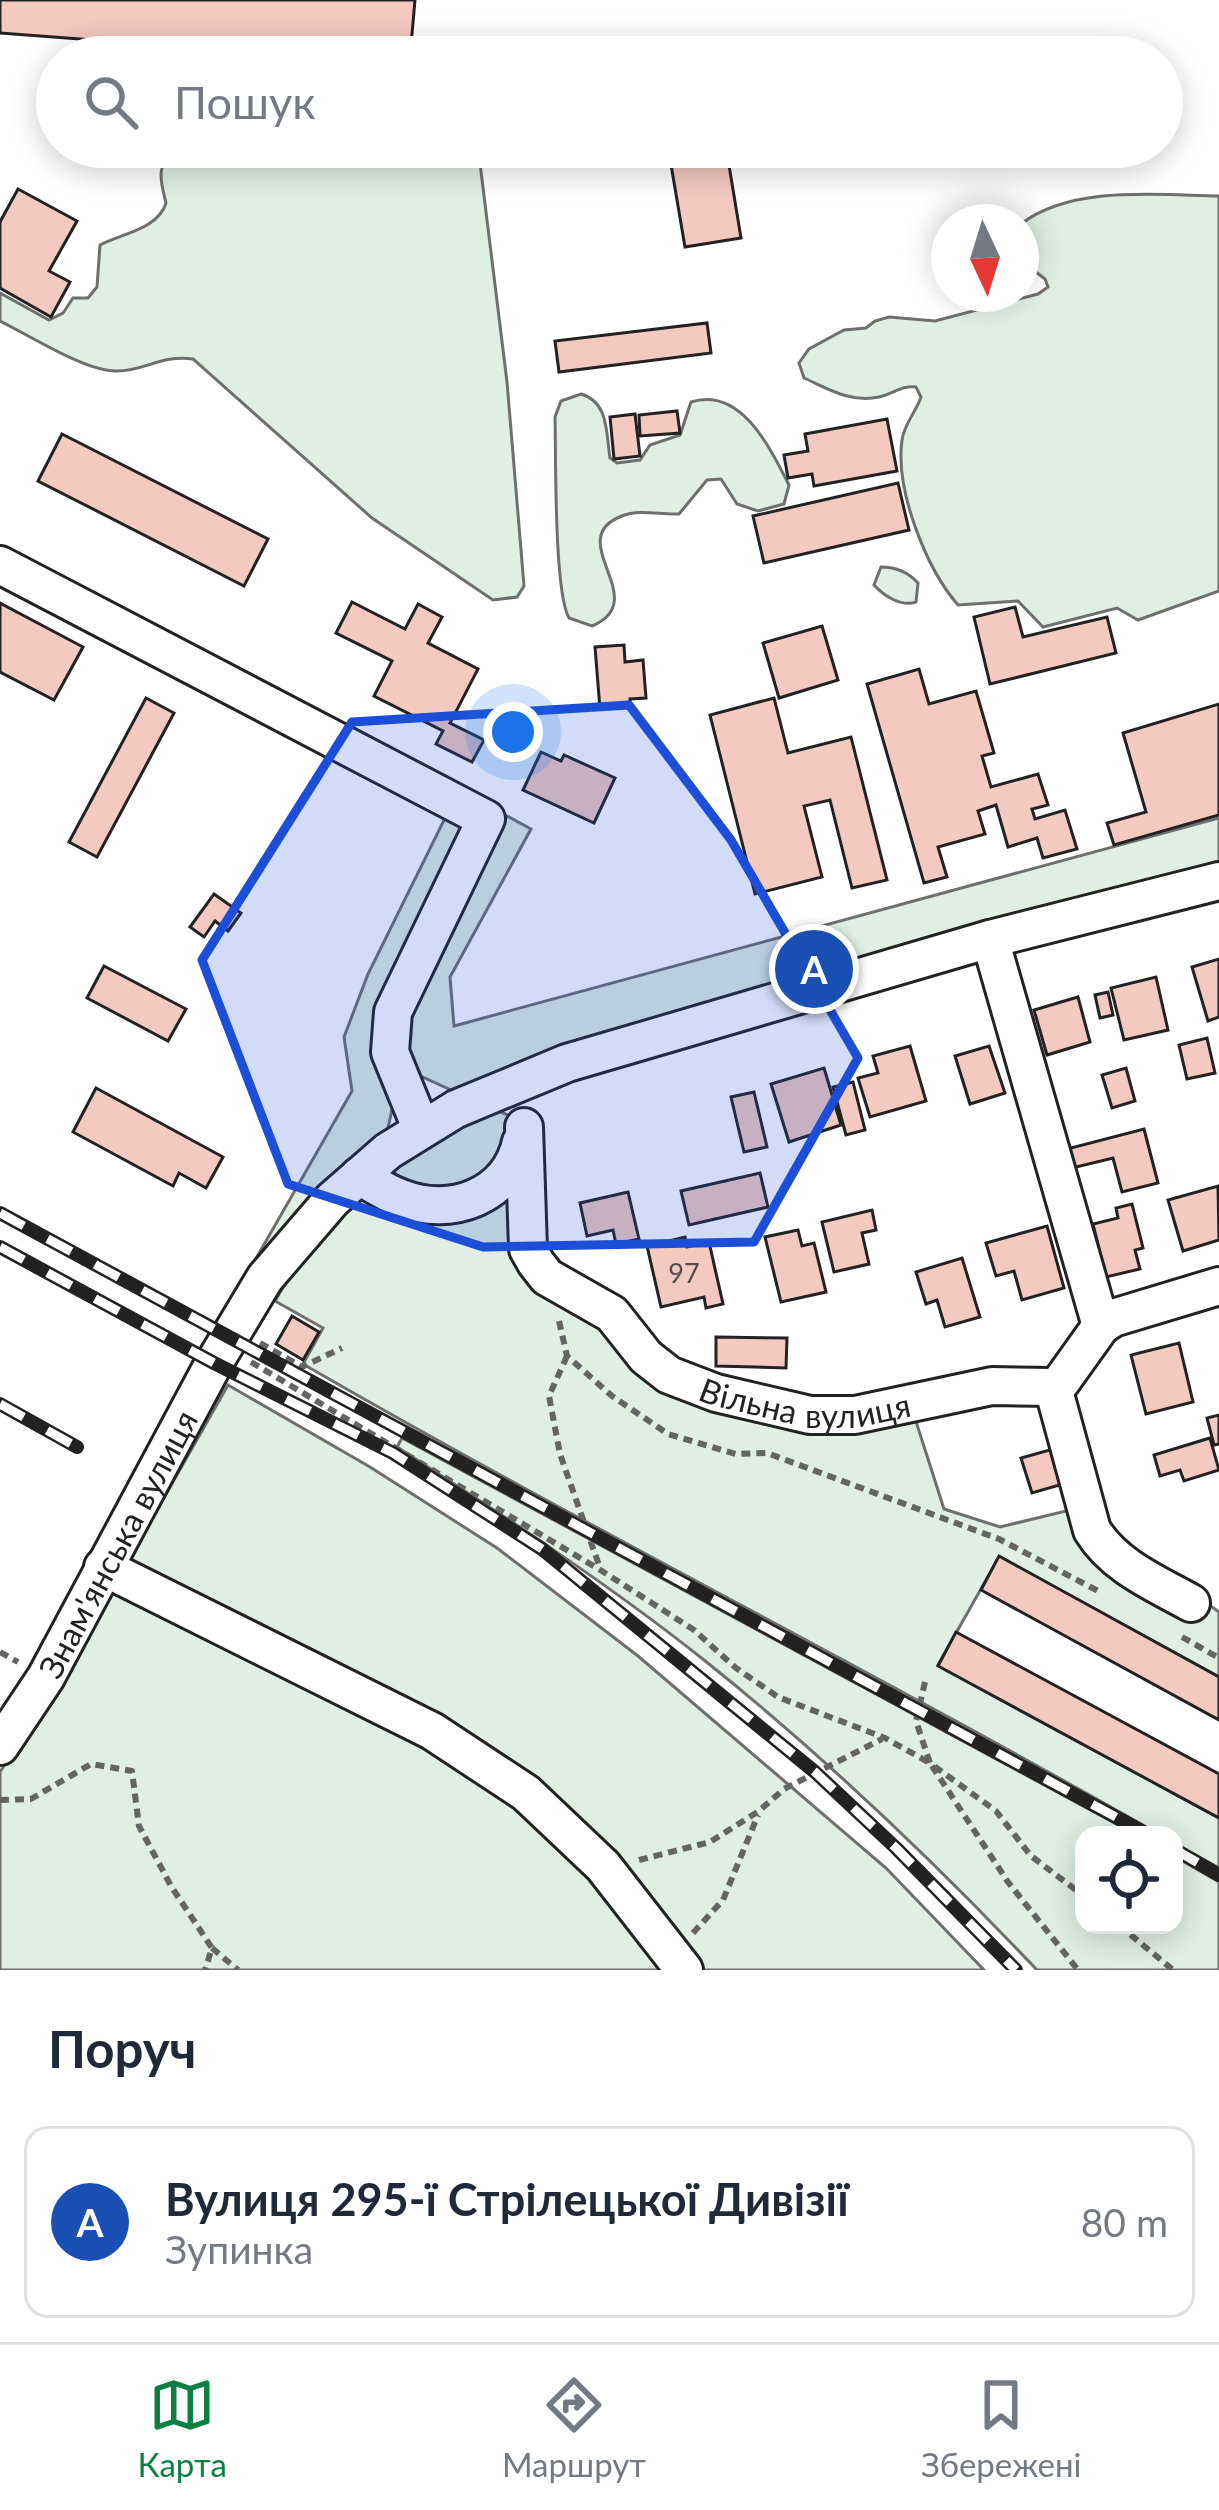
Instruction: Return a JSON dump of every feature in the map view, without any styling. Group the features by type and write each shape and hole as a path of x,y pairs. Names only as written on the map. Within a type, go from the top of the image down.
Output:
{"street":[{"path":"0,565 486,819 392,1012 390,1052 421,1128"},
{"name":"Знам'янська вулиця","path":"0,1746 46,1676 104,1567 240,1343 265,1278 358,1176 421,1128 523,1078 990,939 1219,880"},
{"path":"990,939 1101,1326"},
{"path":"523,1078 528,1249 547,1277"},
{"path":"358,1176 401,1198 427,1205 482,1198 509,1172 524,1127"},
{"name":"Вільна вулиця","path":"547,1277 612,1314 646,1357 669,1375 761,1405 810,1415 854,1415 992,1386 1053,1387"},
{"path":"1185,1619 1100,1545 1053,1387 1101,1326 1122,1313 1219,1286"},
{"path":"104,1567 432,1732 526,1793 603,1866 678,1963"}],"path":[{"path":"547,1277 567,1356 612,1396 668,1434 736,1454 767,1453 999,1539 1105,1594"},
{"path":"240,1343 302,1367 342,1348"},
{"path":"240,1343 347,1423 694,1630 778,1697 885,1738 930,1763 996,1810 1031,1856 1075,1889"},
{"path":"567,1356 549,1396 560,1454 602,1571"},
{"path":"1185,1619 1219,1658"},
{"path":"925,1682 916,1720 930,1763 1008,1882 1078,1970"},
{"path":"603,1866 710,1842 784,1789 885,1738"},
{"path":"0,1800 31,1799 91,1763 131,1771 140,1826 171,1886 212,1948 238,1970"},
{"path":"678,1963 723,1900 759,1811"},
{"path":"1130,1934 1173,1970"},
{"path":"205,1970 212,1948"}],"highlighted area":[{"path":"629,705 731,840 858,1058 754,1242 483,1247 288,1184 202,960 352,722"}],"green space":[{"path":"162,168 481,168 507,382 524,586 517,597 493,600 372,518 193,359 104,370 0,321 0,293 49,320 63,313 73,298 88,298 97,287 100,245 148,225 162,212 166,203"},
{"path":"1219,196 1219,591 1138,620 1117,608 1043,627 1018,601 958,605 924,550 903,482 902,440 921,397 916,387 879,397 849,397 804,378 799,363 809,349 844,330 866,328 889,317 935,321 969,312 1039,312 1039,293 1048,287 1039,274 1039,214 1090,198"},
{"path":"581,394 601,411 610,458 617,463 640,460 650,445 680,435 691,402 725,403 739,411 763,438 789,485 784,504 758,511 737,504 721,479 707,480 679,514 629,514 606,526 600,539 614,601 609,615 592,626 569,618 557,522 555,417 561,401"},
{"path":"881,567 901,571 918,583 916,602 899,602 874,585"},
{"path":"449,810 464,830 384,1008 394,1101 387,1132 344,1165 257,1266 223,1316 352,1091 344,1037 368,974"},
{"path":"507,816 531,829 450,977 454,1026 1219,818 1219,861 565,1051 451,1090 414,1073 404,1054 404,1018"},
{"path":"496,1110 513,1117 520,1254 666,1380 913,1412 944,1509 1000,1527 1078,1508 1219,1612 1219,1677 999,1557 938,1665 1219,1818 1219,1868 1183,1848 1183,1826 1144,1826 303,1364 323,1328 275,1301 343,1212 430,1146"},
{"path":"228,1385 497,1548 638,1656 886,1868 984,1970 0,1970 0,1772 58,1684"},
{"path":"402,1438 1120,1826 1075,1826 1075,1934 1183,1934 1183,1861 1219,1882 1219,1970 1037,1970 876,1809 748,1696 591,1576 397,1447"}],"building":[{"path":"0,0 415,0 412,36 0,33"},
{"path":"672,168 729,168 741,238 685,247"},
{"path":"18,189 77,221 49,271 70,282 51,317 0,288 0,222"},
{"path":"707,323 711,353 559,372 555,341"},
{"path":"677,411 680,433 640,436 639,415"},
{"path":"635,414 640,456 614,459 610,417"},
{"path":"887,419 897,471 814,486 812,474 788,478 784,455 808,451 805,434"},
{"path":"62,434 268,539 244,586 38,481"},
{"path":"898,483 909,530 764,563 753,516"},
{"path":"352,602 405,629 418,604 442,617 428,643 478,669 450,723 484,740 472,762 436,744 443,731 374,696 392,661 336,633"},
{"path":"0,603 83,647 54,700 0,672"},
{"path":"1015,607 1023,637 1107,617 1116,653 990,684 974,617"},
{"path":"822,626 838,680 779,698 763,643"},
{"path":"624,645 625,662 643,660 646,698 630,699 630,706 600,709 595,647"},
{"path":"919,669 929,704 976,691 994,753 982,756 991,787 1038,774 1048,805 1032,809 1035,819 1065,810 1077,849 1043,858 1037,838 1008,847 996,805 978,811 985,834 938,847 947,877 924,883 867,684"},
{"path":"146,698 174,713 97,857 69,842"},
{"path":"774,698 788,753 851,737 887,880 852,888 830,800 804,806 822,877 755,894 710,715"},
{"path":"1219,704 1219,815 1114,845 1107,823 1146,812 1123,733"},
{"path":"541,752 561,761 564,755 615,778 594,823 523,790"},
{"path":"214,894 241,913 228,931 215,921 204,937 190,927"},
{"path":"1219,959 1219,1017 1208,1021 1192,967"},
{"path":"104,966 186,1009 168,1041 87,998"},
{"path":"1156,977 1168,1030 1124,1040 1111,988"},
{"path":"1108,992 1113,1015 1100,1018 1095,995"},
{"path":"1078,997 1090,1042 1047,1055 1034,1010"},
{"path":"1207,1038 1215,1073 1187,1079 1179,1045"},
{"path":"910,1046 926,1101 870,1117 858,1078 878,1073 873,1056"},
{"path":"989,1046 1005,1093 970,1104 955,1056"},
{"path":"824,1068 841,1125 789,1142 771,1084"},
{"path":"1126,1068 1135,1101 1112,1108 1102,1075"},
{"path":"853,1082 865,1130 846,1135 833,1087"},
{"path":"96,1088 223,1157 206,1188 179,1173 173,1186 73,1132"},
{"path":"754,1092 767,1147 744,1152 731,1097"},
{"path":"1144,1129 1158,1183 1122,1192 1113,1158 1068,1169 1063,1150"},
{"path":"760,1173 768,1207 689,1225 681,1191"},
{"path":"1218,1186 1219,1240 1183,1251 1168,1200"},
{"path":"628,1192 639,1239 616,1244 613,1230 587,1236 580,1203"},
{"path":"1132,1204 1143,1248 1135,1250 1140,1269 1106,1277 1093,1224 1118,1218 1116,1208"},
{"path":"872,1210 876,1230 862,1233 869,1264 834,1272 822,1222"},
{"path":"1047,1226 1064,1288 1022,1300 1014,1271 996,1276 986,1243"},
{"path":"798,1230 802,1246 814,1243 826,1292 781,1302 765,1237"},
{"path":"685,1237 687,1247 709,1242 723,1304 706,1308 704,1297 661,1307 647,1246"},
{"path":"962,1258 980,1317 945,1327 937,1300 926,1304 916,1272"},
{"path":"292,1316 319,1332 303,1360 276,1344"},
{"path":"716,1337 787,1338 786,1368 716,1366"},
{"path":"1179,1343 1193,1402 1146,1414 1131,1355"},
{"path":"1219,1415 1219,1444 1214,1445 1207,1418"},
{"path":"1210,1438 1219,1470 1184,1481 1180,1470 1160,1476 1154,1455"},
{"path":"1053,1449 1063,1484 1032,1493 1021,1458"},
{"path":"999,1556 1219,1677 1219,1720 981,1590"},
{"path":"956,1632 1219,1774 1219,1818 938,1666"}],"railway":[{"path":"0,1213 1132,1826"},
{"path":"0,1247 393,1453 542,1549 815,1772 1016,1970"},
{"path":"0,1404 77,1447"},
{"path":"1183,1854 1219,1875"}],"place":[{"name":"Вулиця 295-ї Стрілецької Дивізії","path":"814,969"}]}
